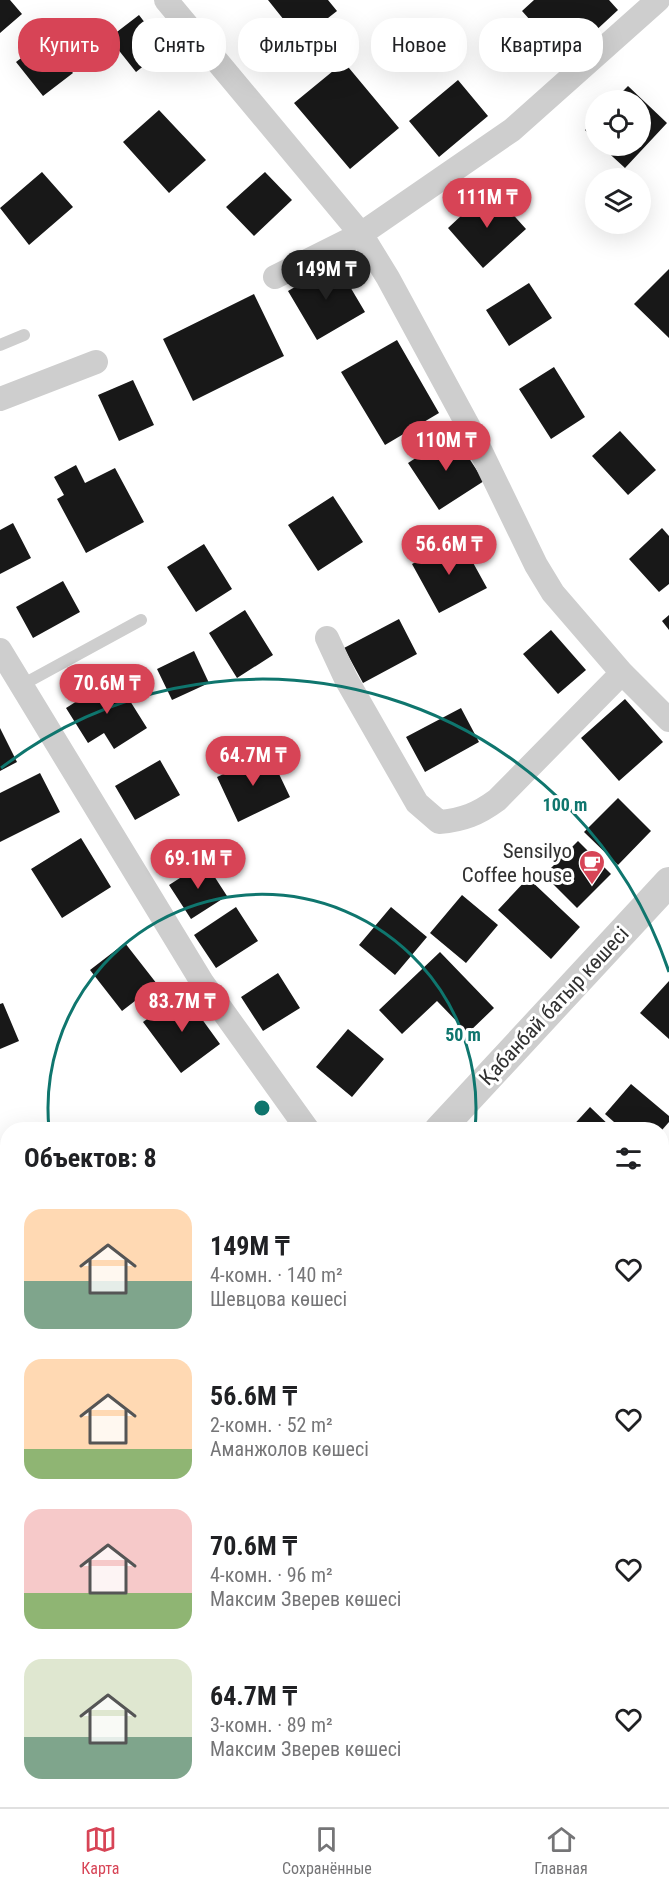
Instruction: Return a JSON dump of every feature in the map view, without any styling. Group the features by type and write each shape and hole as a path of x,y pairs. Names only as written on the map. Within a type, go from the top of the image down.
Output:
{"street":[{"path":"166,0 360,234 388,278 471,431 536,565 553,593 622,673 669,720"},
{"path":"275,278 360,234 512,130 658,0"},
{"path":"0,399 96,362"},
{"path":"327,638 346,679 417,802 439,822 458,821 476,815 497,800 622,673"},
{"path":"0,650 202,982 302,1122"},
{"name":"Қабанбай батыр көшесі","path":"446,1122 669,882"}],"lane":[{"path":"0,345 24,335"},
{"path":"20,686 141,620"}],"building":[{"path":"0,0 10,0 22,14 0,33"},
{"path":"268,0 328,0 337,11 328,18 282,18"},
{"path":"534,0 609,0 618,10 603,24 603,18 528,18 522,11"},
{"path":"132,20 132,67 120,52 120,30"},
{"path":"24,72 73,73 43,96"},
{"path":"332,72 352,72 399,128 350,169 294,103"},
{"path":"458,80 488,116 439,157 409,121"},
{"path":"651,108 667,123 651,140"},
{"path":"159,110 206,160 169,193 123,142"},
{"path":"612,156 636,156 625,168"},
{"path":"42,172 73,207 29,245 0,208"},
{"path":"265,172 292,200 254,236 226,207"},
{"path":"490,189 526,229 483,268 448,228"},
{"path":"336,263 365,312 317,340 288,291"},
{"path":"669,269 669,338 634,304"},
{"path":"529,283 552,318 509,346 486,310"},
{"path":"254,294 284,356 193,401 163,339"},
{"path":"397,340 439,413 385,445 341,372"},
{"path":"554,367 585,417 551,439 519,389"},
{"path":"133,380 154,425 119,441 98,395"},
{"path":"620,431 656,470 628,495 592,456"},
{"path":"453,434 484,481 439,510 408,463"},
{"path":"76,465 85,483 115,468 144,522 86,553 57,499 64,495 54,477"},
{"path":"333,496 363,542 318,571 288,525"},
{"path":"13,523 31,558 0,574 0,530"},
{"path":"662,528 669,536 669,584 659,592 629,559"},
{"path":"460,539 487,588 439,613 412,564"},
{"path":"204,544 232,589 196,612 167,567"},
{"path":"63,581 80,612 33,638 16,607"},
{"path":"245,610 273,655 237,678 209,633"},
{"path":"669,615 669,630 662,621"},
{"path":"399,619 417,654 363,683 344,648"},
{"path":"551,630 586,670 558,694 523,654"},
{"path":"194,651 209,683 172,700 157,669"},
{"path":"115,677 147,728 114,749 104,733 88,743 66,708"},
{"path":"625,699 663,742 619,781 581,738"},
{"path":"461,708 479,742 425,772 406,737"},
{"path":"0,728 17,762 0,771"},
{"path":"269,753 290,797 238,822 217,777"},
{"path":"160,760 180,795 135,820 115,786"},
{"path":"40,773 60,812 0,842 0,793"},
{"path":"618,798 651,831 618,865 584,832"},
{"path":"81,838 111,887 62,918 31,869"},
{"path":"578,841 611,874 577,908 544,875"},
{"path":"205,862 227,896 191,919 169,885"},
{"path":"528,878 580,927 551,959 498,910"},
{"path":"462,895 498,925 466,963 430,933"},
{"path":"236,907 258,941 216,968 194,935"},
{"path":"391,907 427,937 395,975 359,945"},
{"path":"125,943 157,984 122,1011 90,970"},
{"path":"440,952 494,1008 468,1033 437,1001 402,1034 379,1010"},
{"path":"278,973 300,1008 263,1031 241,997"},
{"path":"669,981 669,1039 640,1013"},
{"path":"183,993 220,1044 181,1073 143,1022"},
{"path":"3,1003 19,1041 0,1049 0,1004"},
{"path":"348,1029 384,1059 352,1097 316,1067"},
{"path":"631,1084 669,1116 669,1122 614,1122 605,1114"},
{"path":"590,1107 606,1122 576,1122"}],"place":[{"name":"Sensilyo Coffee house","path":"592,886"}]}
